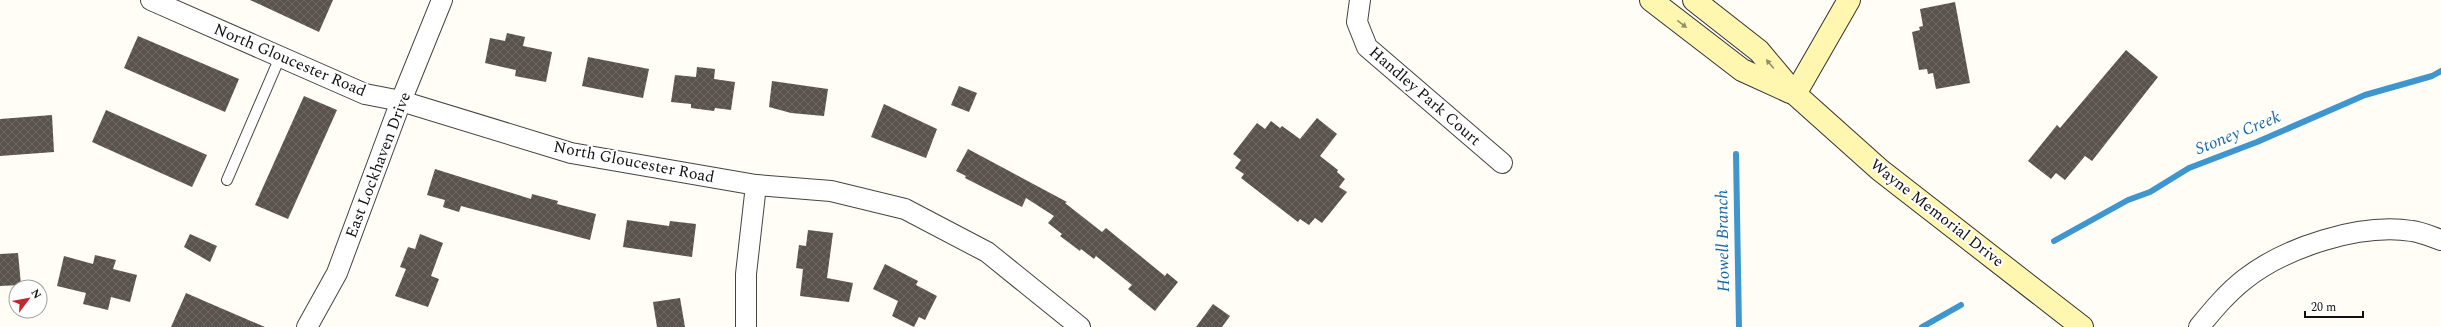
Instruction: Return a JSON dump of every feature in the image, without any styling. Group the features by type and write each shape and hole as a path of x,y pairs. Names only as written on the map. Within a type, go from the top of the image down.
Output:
{"main road":[{"name":"Wayne Memorial Drive","path":"1651,0 1742,70 1795,94"},
{"name":"Wayne Memorial Drive","path":"1694,0 1759,51 1795,94 1880,170 2082,327"},
{"path":"1795,94 1849,0"}],"street":[{"name":"North Gloucester Road","path":"151,0 365,94 401,101 571,153 756,185 832,192 905,209 987,252 1080,327"},
{"name":"East Lockhaven Drive","path":"307,327 338,272 401,101 442,0"},
{"name":"Handley Park Court","path":"1360,0 1357,22 1367,47 1502,163"},
{"path":"746,327 746,274 756,185"},
{"path":"2198,327 2216,306 2246,278 2298,248 2365,231 2412,231 2441,240"}],"lane":[{"path":"227,180 280,57"}],"building":[{"path":"250,0 333,0 319,32"},
{"path":"1955,2 1970,83 1936,89 1933,73 1928,74 1927,69 1919,70 1912,32 1920,30 1919,27 1923,26 1920,9"},
{"path":"507,33 525,37 523,46 552,52 546,82 515,76 516,70 485,63 490,38 505,41"},
{"path":"138,36 239,79 225,112 124,68"},
{"path":"2126,50 2158,77 2092,161 2085,156 2065,180 2056,173 2051,179 2028,161 2057,125 2060,128"},
{"path":"588,57 649,69 643,98 582,86"},
{"path":"697,67 715,69 714,79 735,82 731,110 715,108 714,111 691,108 691,104 671,102 675,75 696,77"},
{"path":"772,81 828,89 824,116 791,113 769,107"},
{"path":"959,86 977,93 969,112 951,105"},
{"path":"304,96 337,110 288,219 255,205"},
{"path":"884,104 937,129 926,158 871,137"},
{"path":"106,110 207,155 192,187 92,142"},
{"path":"52,115 54,152 0,156 0,119"},
{"path":"1317,118 1337,134 1320,156 1338,170 1337,172 1345,179 1339,187 1347,192 1322,223 1315,218 1309,225 1300,219 1298,222 1241,178 1244,174 1235,168 1241,160 1233,154 1257,123 1265,129 1271,121 1280,128 1282,126 1300,139"},
{"path":"968,149 1067,202 1065,203 1102,232 1106,228 1165,276 1167,273 1178,282 1155,311 1128,289 1132,285 1096,256 1094,259 1081,249 1080,251 1060,236 1062,234 1048,223 1054,216 1026,198 1022,207 965,178 966,176 956,171"},
{"path":"435,169 531,199 532,194 558,201 557,204 596,214 590,240 461,206 459,212 443,207 445,200 427,195"},
{"path":"627,220 669,226 670,221 696,224 692,257 623,247"},
{"path":"808,230 833,233 827,278 853,283 849,302 800,296 803,269 796,268 799,245 806,246"},
{"path":"190,234 217,246 210,262 184,247"},
{"path":"420,234 443,243 431,276 439,279 428,307 395,296 406,269 400,267 408,247 415,249"},
{"path":"18,253 20,279 8,279 8,286 0,286 0,254"},
{"path":"95,255 116,260 113,269 137,275 130,302 111,297 108,310 83,304 86,293 57,286 64,256 93,264"},
{"path":"885,264 918,281 916,285 937,296 925,320 919,317 914,327 892,316 898,301 873,289"},
{"path":"186,293 209,303 265,327 171,327"},
{"path":"680,298 685,327 657,327 653,302"},
{"path":"1213,304 1230,316 1222,327 1196,327"}],"waterway":[{"name":"Stoney Creek","path":"2054,241 2128,200 2150,192 2189,168 2257,142 2365,95 2432,76 2441,71"},
{"name":"Howell Branch","path":"1736,154 1739,327"},
{"name":"Stoney Creek","path":"1922,327 1961,305"}]}
